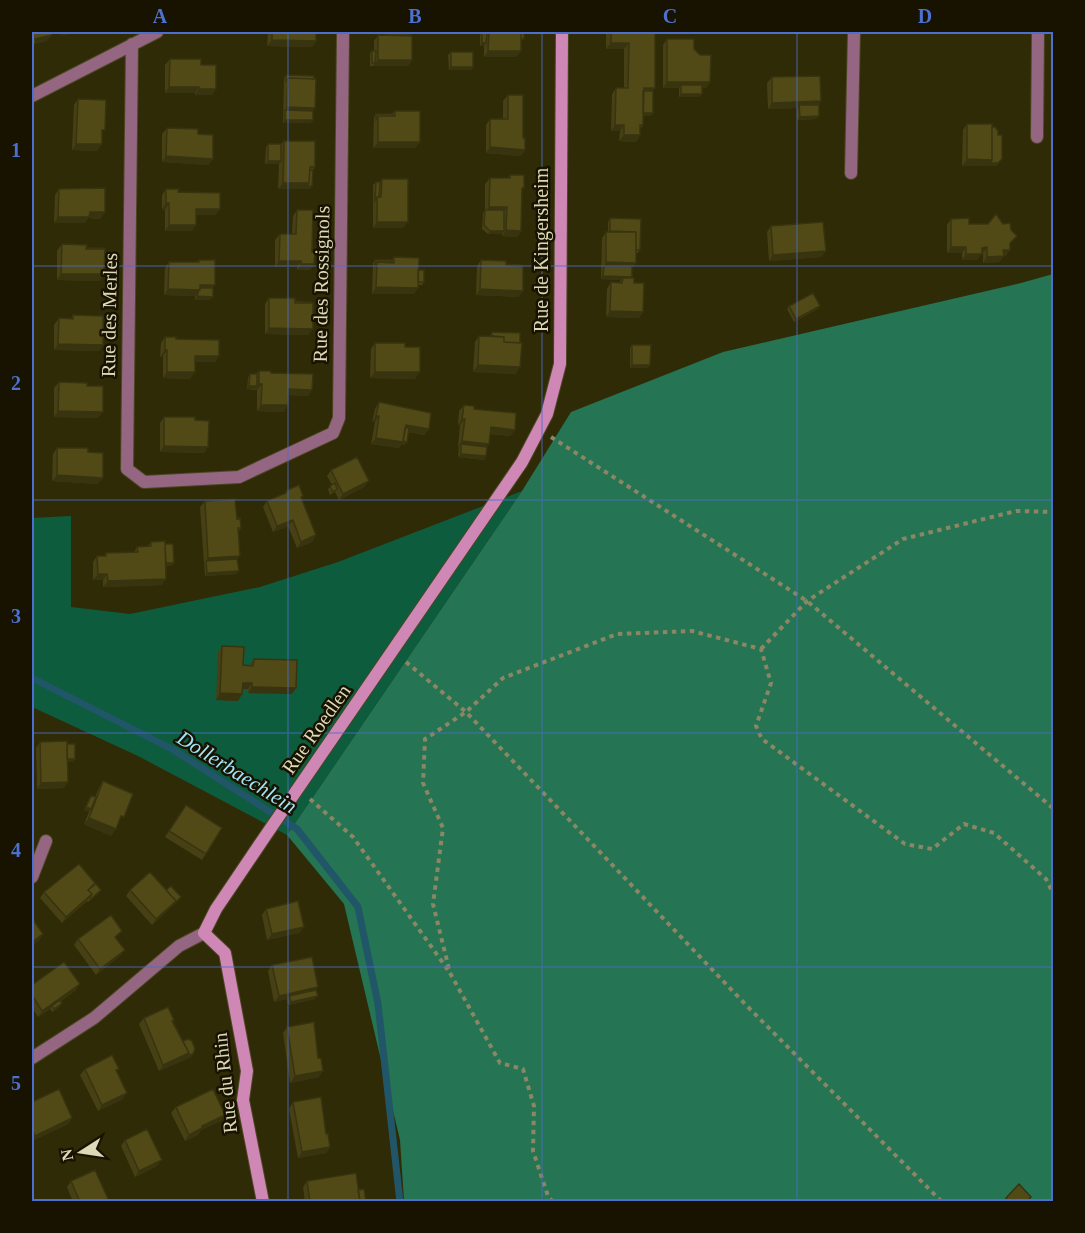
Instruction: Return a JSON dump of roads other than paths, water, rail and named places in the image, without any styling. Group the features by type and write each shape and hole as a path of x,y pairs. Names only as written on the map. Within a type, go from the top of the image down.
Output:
{"street":[{"path":"32,96 158,32"},
{"name":"Rue des Rossignols","path":"239,477 333,433 339,418 343,32"},
{"name":"Rue de Kingersheim","path":"522,462 547,414 560,364 562,32"},
{"path":"851,173 854,32"},
{"path":"1037,136 1038,32"},
{"name":"Rue des Merles","path":"132,44 127,469 144,482 239,477"},
{"name":"Rue Roedlen","path":"204,933 216,909 522,462"},
{"path":"32,877 46,841"},
{"path":"32,1056 94,1018 179,946 204,933"},
{"name":"Rue du Rhin","path":"204,933 225,953 247,1071 243,1100 263,1202"}],"waterway":[{"name":"Dollerbaechlein","path":"32,678 172,749 297,829 358,907 378,1004 400,1202"}]}
